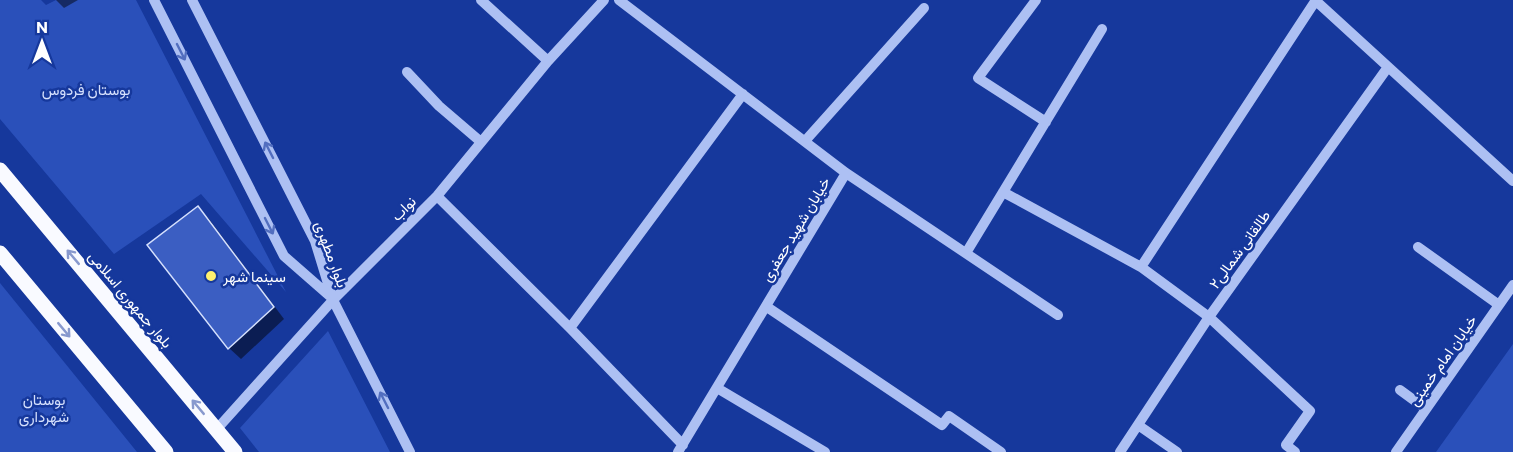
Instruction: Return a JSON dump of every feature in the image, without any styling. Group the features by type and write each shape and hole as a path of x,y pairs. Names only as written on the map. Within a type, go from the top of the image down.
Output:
{"main road":[{"name":"بلوار جمهوری اسلامی","path":"0,170 235,452"},
{"path":"0,253 166,452"}],"street":[{"name":"بلوار مطهری","path":"154,0 284,256 333,300"},
{"name":"بلوار مطهری","path":"192,0 315,241 333,300"},
{"path":"481,0 549,61"},
{"name":"نواب","path":"216,430 333,300 437,196 549,61 604,0"},
{"name":"خیابان شهید جعفری","path":"619,0 846,173 680,448"},
{"path":"1036,0 978,78 1046,122"},
{"path":"1141,267 1315,0 1513,181"},
{"path":"805,141 924,8"},
{"path":"966,253 1102,29"},
{"name":"طالقانی شمالی۲","path":"1120,452 1209,317 1388,67"},
{"path":"407,72 439,106 481,142"},
{"path":"570,328 743,94"},
{"path":"846,173 1058,315"},
{"path":"1003,192 1141,267 1209,317 1310,411 1286,445 1295,452"},
{"path":"437,196 570,328 680,448"},
{"path":"1418,247 1499,305"},
{"name":"خیابان امام خمینی","path":"1396,452 1513,285"},
{"path":"333,300 410,452"},
{"path":"767,307 942,425 950,416 1000,452"},
{"path":"717,388 825,452"},
{"path":"1400,390 1426,409"},
{"path":"1138,425 1177,452"}],"green space":[{"name":"بوستان فردوس","path":"0,0 41,0 46,5 56,0 136,0 286,292 201,194 114,254 0,119"},
{"name":"بوستان شهرداری","path":"0,283 137,452 0,452"},
{"path":"328,331 390,452 259,452 240,428"},
{"path":"1513,344 1513,452 1436,452"}],"building":[{"name":"سینما شهر","path":"198,206 274,307 228,349 147,245"}],"place":[{"name":"سینما شهر","path":"211,276"}]}
